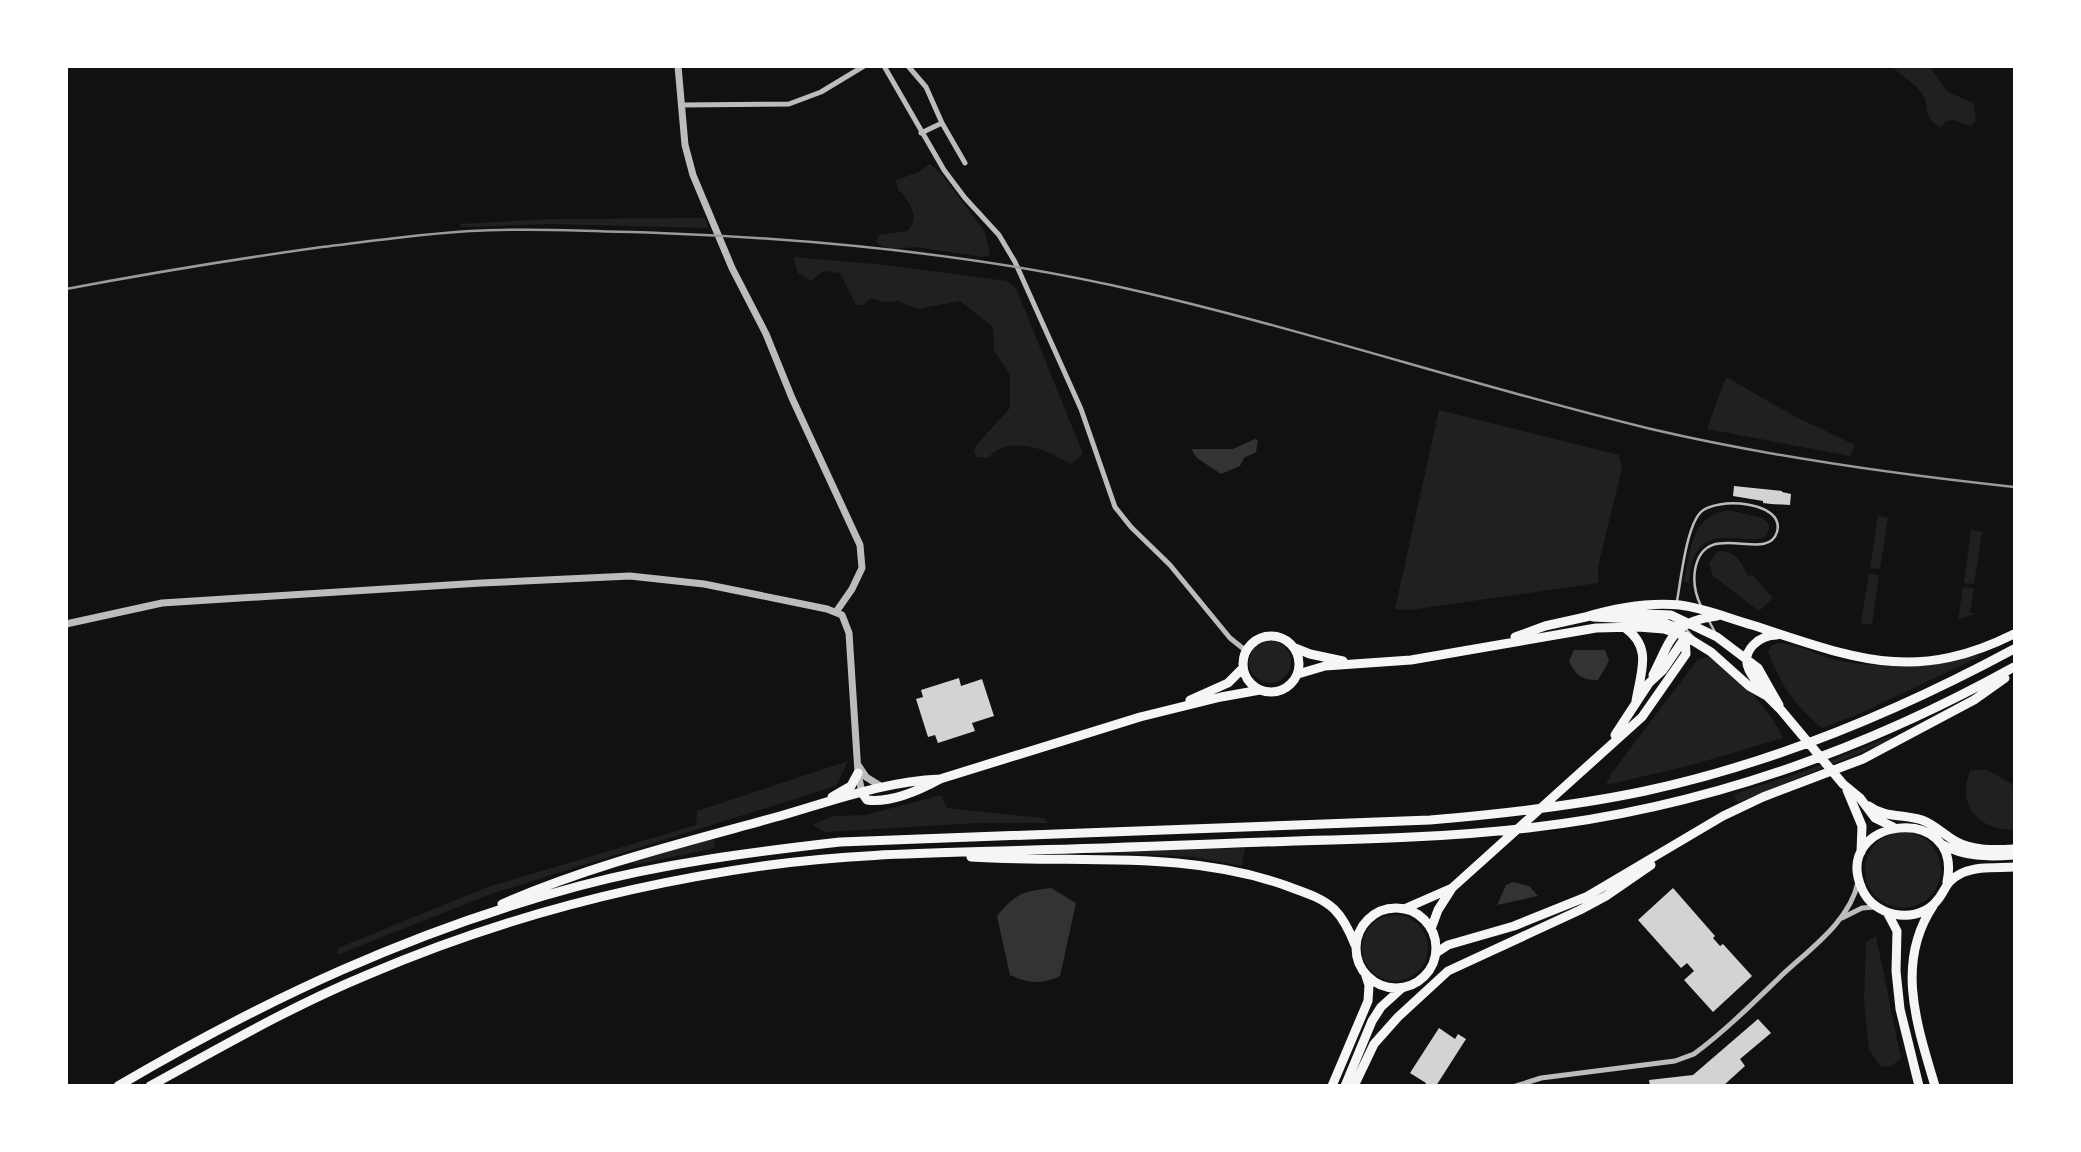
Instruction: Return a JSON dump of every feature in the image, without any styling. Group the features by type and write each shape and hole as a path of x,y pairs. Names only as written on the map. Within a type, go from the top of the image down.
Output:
{"highway":[{"path":"1494,644 1545,626 1618,608 1677,605 1850,656 1882,662 1911,663 1952,657 2014,634"},
{"path":"1585,617 1655,613 1683,628 1700,645 1723,660 1749,686 1767,696"},
{"path":"1608,746 1649,683 1663,670 1683,628 1709,614"},
{"path":"1624,627 1634,634 1642,648 1643,660 1635,706"},
{"path":"1298,674 1325,666 1411,660 1596,628 1683,628 1704,631 1717,637 1747,658 1764,676 1781,710"},
{"path":"1683,628 1685,654"},
{"path":"1783,635 1761,638 1752,647 1747,658 1748,669 1767,696 1843,784 1881,814 1911,817 1927,822 1958,843 1969,847 2014,849"},
{"path":"1160,712 1234,680 1243,668 1245,650 1252,641 1262,636 1282,637 1295,648 1310,654 1352,663"},
{"path":"1355,945 1360,932 1373,916 1383,911 1404,909 1452,888 1473,870 1642,717 1685,654 1700,645"},
{"path":"862,793 867,800 879,800 1160,712 1261,690 1280,691 1288,687 1298,674 1299,662 1295,648"},
{"path":"445,928 531,900 620,877 751,852 950,836 1430,820 1578,804 1712,774 1796,748 1910,702 2014,649"},
{"path":"1243,668 1251,683 1261,690"},
{"path":"1436,953 1448,945 1525,923 1586,897 1723,816 1763,797 1863,759 1975,700 2014,669"},
{"path":"150,1086 309,1001 431,949 536,914 648,886 819,859 913,853 1372,839 1516,829 1590,819 1694,796 1809,762 1946,704 2014,669"},
{"path":"805,809 846,790 854,782 858,769"},
{"path":"118,1086 257,1009 303,987 537,889 631,858 862,793 918,780 940,779"},
{"path":"1843,784 1860,818 1863,832 1858,879 1868,899 1888,914 1912,915 1934,905"},
{"path":"1860,798 1875,818 1893,827"},
{"path":"1861,852 1877,835 1893,827 1904,826 1920,829 1955,852 1967,855 2014,855"},
{"path":"1354,1086 1374,1044 1398,1017 1448,971 1552,924 1606,895 1688,837"},
{"path":"1935,1086 1918,1025 1911,965 1918,932 1947,882 1949,860 1940,844"},
{"path":"913,853 982,858 1168,861 1242,872 1304,892 1327,904 1345,922 1369,985 1368,1001 1332,1086"},
{"path":"1947,882 1973,869 2014,867"},
{"path":"1345,1086 1381,1007 1402,988 1418,982 1430,970 1436,953 1431,929 1435,915 1452,888"},
{"path":"1404,909 1420,916 1431,929"},
{"path":"1888,914 1897,931 1899,1009 1919,1086"},
{"path":"1365,973 1375,982 1402,988"}],"street":[{"path":"678,66 685,145 693,175 860,545 862,568 852,589 836,611"},
{"path":"884,66 944,170 999,235 1015,262 1081,409 1115,507 1131,527 1170,565 1230,638 1245,650"},
{"path":"908,66 926,87 942,123 965,163"},
{"path":"682,105 789,104 821,92 865,67"},
{"path":"921,132 942,123"},
{"path":"66,624 162,603 630,576 704,584 836,611 842,615 849,634 862,793"},
{"path":"858,769 866,778 883,788"},
{"path":"1516,1086 1555,1076 1675,1062 1694,1054 1763,993 1839,919 1856,892 1858,879"},
{"path":"1839,919 1862,908 1876,907"}],"lane":[{"path":"1677,605 1683,564 1694,522 1700,513 1719,503 1763,508 1772,513 1777,521 1777,531 1773,539 1765,544 1718,542 1703,551 1696,562 1693,580 1697,599 1709,614 1717,637"}],"shaded area":[{"path":"1891,67 1930,67 1947,91 1974,104 1976,121 1971,126 1953,120 1946,121 1941,128 1930,119 1922,93"},
{"path":"930,164 942,175 985,232 990,255 982,257 916,247 892,249 879,245 876,241 880,235 907,231 911,226 913,211 898,191 896,180 919,172"},
{"path":"705,218 708,228 552,224 461,227 460,224 551,219"},
{"path":"793,257 885,265 1007,281 1016,288 1083,454 1071,464 1040,449 1018,445 1007,446 988,458 977,457 974,451 977,444 1010,408 1010,374 994,351 993,327 960,301 917,309 899,301 885,302 870,298 863,305 856,305 840,273 823,271 811,281 798,273"},
{"path":"1726,377 1794,416 1855,445 1850,456 1707,429"},
{"path":"1439,410 1619,455 1622,469 1598,566 1598,583 1410,610 1395,609"},
{"path":"1258,440 1256,452 1244,458 1240,466 1221,474 1197,458 1191,449 1233,449"},
{"path":"1728,510 1763,518 1769,525 1767,534 1761,538 1718,538 1707,542 1694,557 1689,583 1684,582 1691,547 1699,527 1706,519"},
{"path":"1878,516 1888,518 1880,569 1870,568"},
{"path":"1971,530 1982,532 1974,584 1964,583"},
{"path":"1718,551 1734,555 1748,576 1753,575 1773,598 1759,611 1713,576 1709,563"},
{"path":"1869,573 1879,575 1872,625 1861,623"},
{"path":"1963,587 1974,588 1970,613 1976,614 1958,619"},
{"path":"1270,641 1285,647 1291,662 1285,677 1270,683 1255,677 1249,662 1255,647"},
{"path":"1778,643 1793,645 1836,660 1872,665 1907,666 1977,654 1979,657 1861,713 1822,728 1804,712 1778,674 1768,652 1771,646"},
{"path":"1574,650 1605,650 1609,661 1598,680 1584,678 1574,670 1569,661"},
{"path":"1710,657 1732,673 1752,693 1783,738 1688,766 1606,785 1611,774 1698,659"},
{"path":"1891,736 1892,740 1737,803 1734,794 1805,771"},
{"path":"848,761 836,786 488,895 337,955 338,948 488,887 696,825 697,811"},
{"path":"1985,769 2014,785 2014,830 1990,826 1981,821 1969,805 1966,784 1970,771"},
{"path":"941,795 947,808 1043,818 1048,823 978,823 825,832 812,825 833,816 866,815"},
{"path":"1911,832 1924,838 1935,849 1941,862 1939,885 1924,902 1911,908 1895,908 1882,902 1867,885 1865,862 1871,849 1888,834"},
{"path":"713,836 715,848 635,865 632,862 634,860"},
{"path":"1245,848 1242,866 1194,857 1117,853 1117,851"},
{"path":"1513,882 1529,886 1538,896 1497,905 1506,885"},
{"path":"1051,888 1076,903 1060,976 1035,982 1010,975 997,916 1020,895"},
{"path":"1395,915 1418,925 1428,948 1418,971 1395,981 1372,971 1362,948 1372,925"},
{"path":"1876,936 1901,1059 1889,1067 1880,1066 1869,1050 1864,1001 1866,942"}],"building":[{"path":"1734,486 1791,494 1790,505 1763,503 1733,496"},
{"path":"959,678 961,686 982,679 994,716 972,723 975,731 938,743 935,735 928,737 916,699 923,697 921,690"},
{"path":"1673,888 1715,936 1713,938 1720,946 1723,944 1752,976 1713,1012 1684,980 1694,971 1687,963 1681,968 1638,920"},
{"path":"1758,1019 1771,1033 1740,1059 1745,1066 1723,1086 1650,1086 1649,1080 1693,1075"},
{"path":"1439,1028 1455,1039 1458,1034 1466,1039 1436,1086 1424,1086 1426,1083 1410,1073"}],"railway":[{"path":"66,289 290,252 470,231 659,233 902,251 1023,268 1142,292 1587,413 1696,439 1832,464 2014,487"}]}
